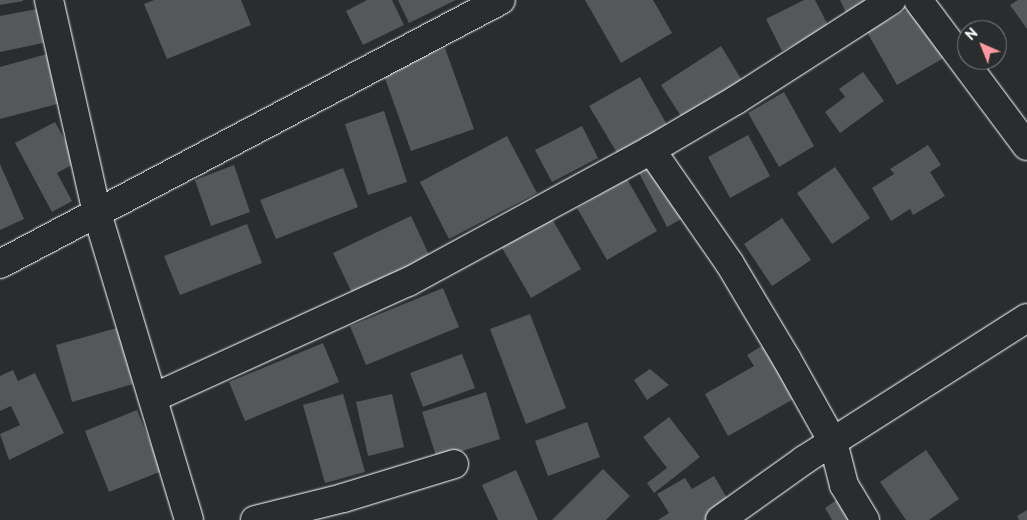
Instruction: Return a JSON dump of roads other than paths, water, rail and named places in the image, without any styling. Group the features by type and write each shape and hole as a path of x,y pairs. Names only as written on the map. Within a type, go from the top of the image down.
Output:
{"street":[{"path":"49,0 97,213 189,520"},
{"path":"0,264 501,0"},
{"path":"153,398 408,282 651,150 736,100 892,0"},
{"path":"918,0 1027,146"},
{"path":"651,150 730,264 833,442 844,485 865,520"},
{"path":"720,520 833,442 1027,318"},
{"path":"256,520 343,498 454,464"}]}
